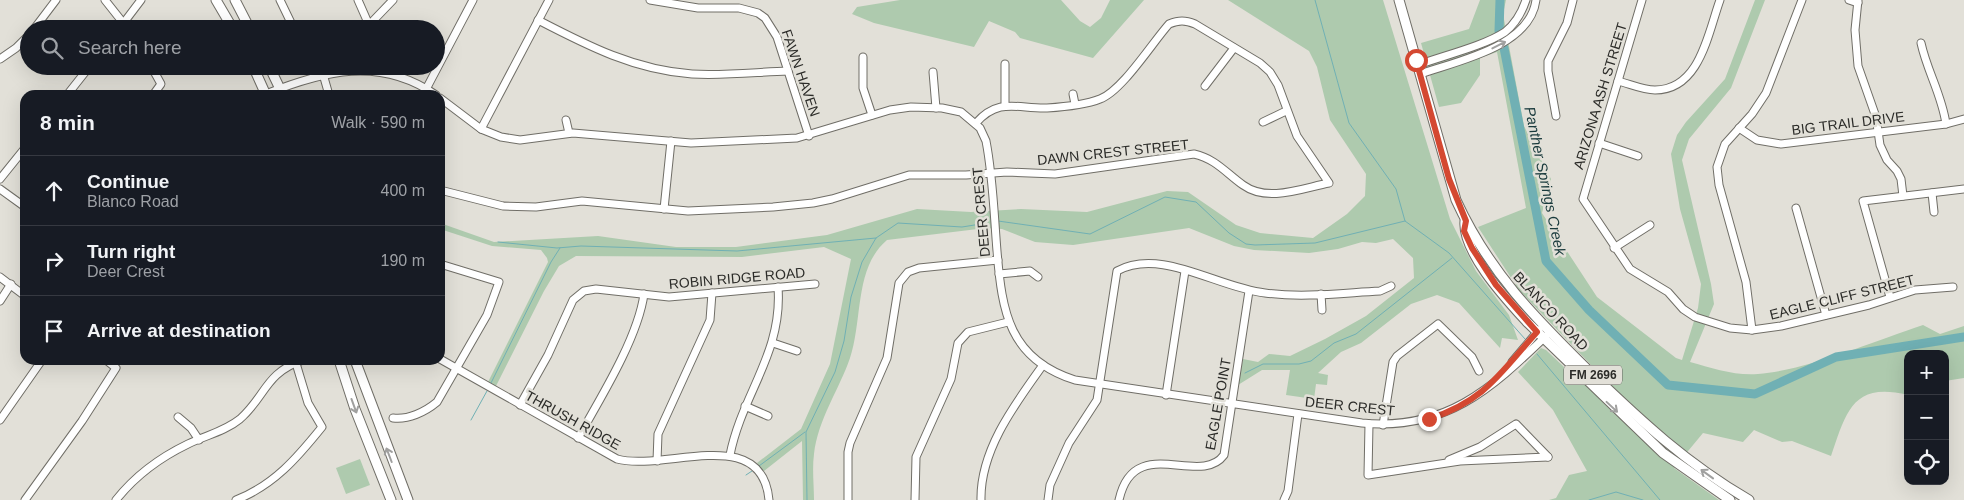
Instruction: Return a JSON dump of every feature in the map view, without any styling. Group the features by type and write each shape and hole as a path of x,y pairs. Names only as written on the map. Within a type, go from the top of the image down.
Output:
{"main road":[{"path":"216,0 228,20"},
{"path":"235,0 245,20"},
{"name":"BLANCO ROAD","path":"1399,0 1449,179 1466,221 1504,282 1543,332 1672,449 1690,468 1730,500"},
{"path":"257,75 264,90"},
{"path":"273,75 280,90"},
{"path":"341,365 355,409 391,500"},
{"path":"357,365 408,500"},
{"name":"BLANCO ROAD","path":"1690,468 1749,500"}],"street":[{"path":"41,20 56,0"},
{"path":"105,0 119,20"},
{"path":"128,20 141,0"},
{"path":"280,0 290,20"},
{"path":"358,0 367,20"},
{"path":"374,20 393,0"},
{"path":"445,54 473,0"},
{"path":"481,129 549,0"},
{"name":"FAWN HAVEN","path":"650,0 698,8 739,8 758,13 768,21 773,28 809,136"},
{"path":"1419,69 1505,32 1522,12 1526,0"},
{"path":"1419,69 1469,57 1491,49 1510,39 1530,18 1536,0"},
{"path":"1556,116 1548,61 1567,23 1573,0"},
{"name":"ARIZONA ASH STREET","path":"1583,199 1642,0"},
{"path":"1618,81 1654,90 1673,87 1685,79 1697,64 1720,0"},
{"path":"1752,330 1746,282 1717,176 1720,153 1760,103 1773,78 1802,0"},
{"path":"1849,0 1858,2 1855,30 1858,66 1876,117 1880,145 1884,156 1897,170 1901,179 1903,196"},
{"path":"538,20 611,56 666,71 694,74 788,71"},
{"name":"DAWN CREST STREET","path":"445,191 503,206 536,207 575,200 688,211 781,206 832,200 909,176 991,173 1055,174 1194,154 1212,160 1244,186 1257,192 1284,192 1330,182 1297,136 1278,85 1270,72 1195,24 1177,20 1170,24 1112,92 1100,100 1075,104"},
{"path":"0,59 20,42"},
{"path":"1921,43 1930,74 1942,99 1946,124"},
{"path":"1205,86 1234,48"},
{"path":"1466,48 1469,57"},
{"path":"863,57 864,88 872,115"},
{"path":"1005,64 1005,105"},
{"path":"933,72 936,108"},
{"path":"71,90 83,75"},
{"path":"156,75 161,84 157,90"},
{"path":"286,90 321,75"},
{"path":"323,75 328,90"},
{"path":"389,75 404,79 422,90"},
{"path":"426,90 434,75"},
{"path":"445,102 481,129 501,137 520,140 569,133 701,143 809,136 872,115 900,108 956,110 976,123 987,113 1005,105 1047,108 1075,104 1073,94"},
{"path":"1263,122 1286,110"},
{"name":"BIG TRAIL DRIVE","path":"1739,128 1753,138 1771,144 1946,124 1964,119"},
{"path":"566,120 569,133"},
{"name":"DEER CREST","path":"976,123 986,141 991,173 999,274 1003,305 1008,322 1025,349 1043,365 1065,377 1100,385 1369,424 1413,423 1445,414 1475,398 1504,373 1543,332"},
{"path":"664,209 671,141"},
{"path":"1599,143 1638,156"},
{"path":"0,180 20,154"},
{"path":"0,189 20,203"},
{"path":"1890,297 1863,201 1964,189"},
{"path":"1932,193 1934,212"},
{"name":"EAGLE CLIFF STREET","path":"1583,199 1614,248 1630,269 1668,292 1691,315 1730,328 1752,330 1811,320 1869,305 1915,290 1953,287"},
{"path":"1796,208 1826,315"},
{"path":"1614,248 1650,225"},
{"path":"848,500 848,452 850,443 887,358 900,283 903,277 919,268 998,260"},
{"path":"1048,500 1052,481 1069,443 1096,404 1117,271 1129,264 1138,262 1185,271 1249,291 1288,294 1380,291 1391,286"},
{"path":"392,418 405,418 432,406 441,396 491,307 500,282 445,266"},
{"path":"999,274 1030,271 1038,277"},
{"path":"1166,395 1185,271"},
{"path":"0,277 20,292"},
{"path":"0,301 11,284"},
{"name":"ROBIN RIDGE ROAD","path":"520,405 548,355 578,294 584,291 596,289 669,297 815,284"},
{"path":"769,500 768,489 760,472 745,460 730,455 734,434 773,342 779,316 778,287"},
{"name":"EAGLE POINT","path":"1119,500 1127,482 1145,467 1164,462 1205,468 1220,461 1226,448 1249,291"},
{"path":"656,461 658,434 710,320 712,293"},
{"path":"578,438 618,365 641,310 644,294"},
{"path":"1321,294 1322,310"},
{"path":"914,500 916,457 951,379 958,343 968,332 1008,322"},
{"path":"1383,425 1393,362 1396,356 1438,324 1472,357 1479,372"},
{"path":"773,342 797,351"},
{"name":"THRUSH RIDGE","path":"445,362 617,459 638,463 730,455"},
{"path":"0,420 38,365"},
{"path":"25,500 82,421 116,368 112,365"},
{"path":"116,500 153,465 234,423 248,410 273,376 291,365"},
{"path":"236,500 275,479 301,455 322,428 308,402 299,365"},
{"path":"982,500 983,472 1007,418 1043,365"},
{"path":"745,406 768,416"},
{"path":"1284,500 1288,492 1298,414"},
{"path":"178,418 191,428 199,440"},
{"path":"1369,424 1368,476 1436,464 1485,459 1548,457 1516,424 1480,447 1436,464"}],"green space":[{"path":"900,0 1061,0 1080,21 1090,27 1101,18 1110,0 1144,0 1093,58 1020,38 1015,32 989,21 974,47 874,23 852,14 857,7"},
{"path":"1228,0 1383,0 1450,219 1476,271 1509,315 1518,340 1502,338 1500,348 1459,303 1437,295 1411,304 1361,343 1341,352 1318,373 1328,375 1327,385 1316,384 1314,399 1286,395 1290,370 1262,370 1238,385 1243,359 1258,362 1269,354 1290,356 1366,316 1414,278 1413,258 1393,239 1376,243 1362,242 1338,249 1309,253 1254,250 1234,246 1189,228 1073,245 1035,242 1002,229 986,228 887,240 876,252 864,279 850,358 824,417 816,441 813,465 814,500 803,500 802,441 764,471 757,463 801,429 830,364 851,259 824,247 742,257 576,256 559,266 544,291 495,388 487,384 548,262 547,258 541,250 492,246 445,231 445,225 494,242 598,236 676,247 736,247 827,235 917,209 971,212 1021,209 1087,212 1167,191 1188,192 1236,225 1260,233 1313,238 1347,214 1365,196 1366,174 1330,120 1317,67 1309,51"},
{"path":"1480,0 1506,0 1503,14 1524,126 1551,179 1542,213 1597,297 1676,358 1682,360 1698,308 1701,284 1680,209 1671,154 1677,135 1686,122 1725,79 1755,0 1765,0 1731,88 1689,139 1682,160 1714,304 1690,362 1732,373 1758,374 1819,361 1923,325 1940,334 1964,326 1964,378 1949,380 1949,350 1904,350 1904,394 1889,392 1874,393 1863,397 1854,404 1841,426 1831,456 1792,441 1782,442 1754,430 1743,442 1703,433 1674,468 1719,500 1549,500 1556,498 1569,475 1587,471 1553,410 1518,372 1541,348 1546,350 1583,385 1596,370 1519,290 1478,227 1526,208 1497,52 1480,58 1480,75 1461,103 1439,107 1421,43 1469,29"},
{"path":"360,459 370,485 346,494 336,468"}],"waterway":[{"path":"1315,0 1349,123 1396,189 1405,221 1449,253 1525,339"},
{"name":"Panther Springs Creek","path":"1499,31 1500,0"},
{"name":"Panther Springs Creek","path":"1504,48 1546,261 1589,310 1668,385 1755,394 1836,357 1964,337"},
{"path":"998,221 1090,234 1165,197 1196,202 1229,233 1246,244 1255,245 1315,243 1405,221"},
{"path":"807,500 806,432 835,372 844,341 851,297 862,262 876,238 898,223 962,227 987,223"},
{"path":"498,242 557,248 581,246 737,251 876,238"},
{"path":"491,383 551,262 560,248"},
{"path":"1245,373 1263,364 1299,364 1311,361 1334,343 1356,334 1452,258"},
{"path":"1537,354 1660,500"},
{"path":"471,420 487,391"},
{"path":"759,466 805,432"},
{"path":"746,475 752,471"},
{"path":"1589,500 1616,492 1643,500"}],"route":[{"path":"1416,60 1449,179 1466,221 1464,231 1481,264 1496,285 1537,332 1504,373 1488,388 1460,407 1429,419"}]}
